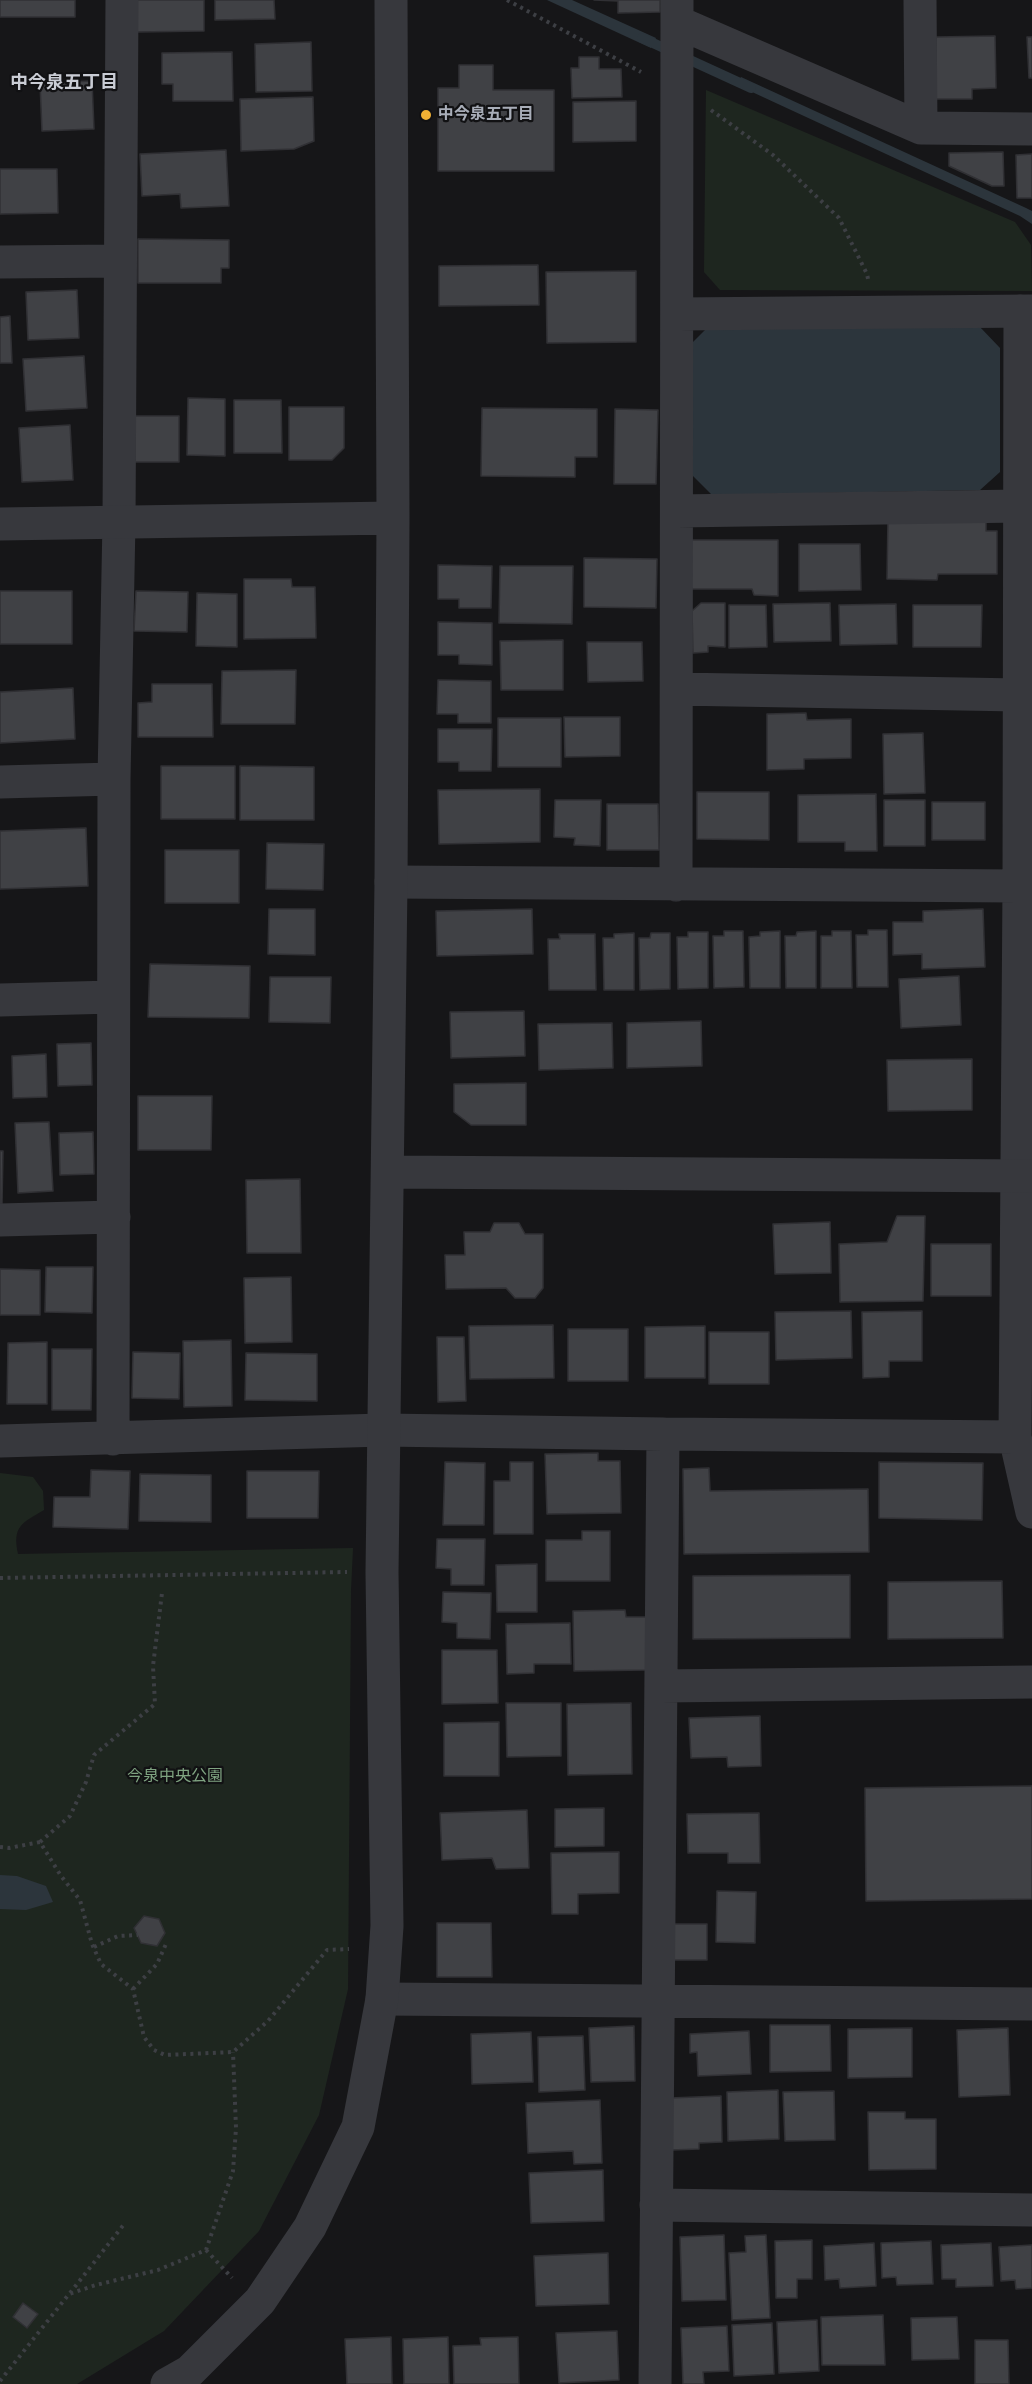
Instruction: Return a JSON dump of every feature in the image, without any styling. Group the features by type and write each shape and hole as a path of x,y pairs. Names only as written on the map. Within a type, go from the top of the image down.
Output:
{"street":[{"path":"112,1439 114,779 119,521 122,0"},
{"path":"167,2384 190,2371 260,2301 310,2227 358,2127 382,1999 387,1926 382,1572 391,882 393,518 391,0"},
{"path":"920,0 921,128"},
{"path":"676,885 677,17 921,128 1032,129"},
{"path":"0,262 120,261"},
{"path":"678,314 1026,311 1020,506 1019,695 1026,764 1019,886 1025,1176 1015,1437 1032,1512"},
{"path":"677,511 1020,506"},
{"path":"0,524 393,518"},
{"path":"677,689 1019,695"},
{"path":"0,782 114,779"},
{"path":"391,882 1019,886"},
{"path":"0,1000 113,997"},
{"path":"388,1172 1025,1176"},
{"path":"0,1220 114,1217"},
{"path":"0,1441 383,1430 1015,1437"},
{"path":"655,2384 663,1434"},
{"path":"661,1686 1032,1682"},
{"path":"382,1999 1032,2004"},
{"path":"656,2205 1032,2210"}],"path":[{"path":"507,0 677,86 773,155 839,218 867,274 868,312"},
{"path":"0,1578 382,1572"},
{"path":"0,1847 9,1848 40,1842 70,1816 86,1782 94,1755 155,1704 153,1666 162,1593"},
{"path":"40,1842 60,1876 80,1900 101,1964 133,1989 144,2037 154,2050 165,2055 233,2052 268,2021 327,1950 349,1949"},
{"path":"94,1947 118,1936 138,1935"},
{"path":"133,1989 157,1964 166,1944"},
{"path":"69,2294 159,2270 206,2250 232,2171 236,2128 233,2052"},
{"path":"0,2381 125,2223"},
{"path":"206,2250 232,2278"}],"green space":[{"path":"706,90 1015,222 1031,245 1032,291 720,290 704,272"},
{"name":"今泉中央公園","path":"0,1473 33,1477 43,1491 44,1510 20,1526 18,1531 16,1545 18,1554 353,1548 348,1989 319,2115 259,2231 164,2331 77,2384 0,2384"}],"shaded area":[{"path":"547,0 572,0 656,38 651,48"},
{"path":"741,77 1032,211 1032,224 1020,216 737,85"},
{"path":"979,326 1000,348 1000,472 980,490 712,495 689,472 689,346 707,328"},
{"path":"0,1875 17,1876 46,1886 53,1902 26,1910 0,1909"}],"building":[{"path":"0,0 75,0 75,17 0,17"},
{"path":"136,0 204,0 204,31 136,32"},
{"path":"215,0 274,0 275,19 215,20"},
{"path":"594,0 660,0 660,12 618,13 618,1"},
{"path":"995,36 996,88 972,89 972,99 936,99 936,37"},
{"path":"1027,37 1032,37 1032,78 1029,78"},
{"path":"311,42 312,91 256,92 255,44"},
{"path":"232,52 233,101 173,101 173,84 162,84 162,53"},
{"path":"579,57 599,57 599,69 621,69 622,97 572,98 571,68 579,68"},
{"path":"459,65 493,65 493,90 554,90 554,171 438,171 438,88 459,88"},
{"path":"92,81 94,129 42,131 40,83"},
{"path":"313,97 314,141 294,149 241,151 240,99"},
{"path":"636,101 636,141 573,142 573,102"},
{"path":"226,150 229,206 181,208 180,194 142,196 140,154"},
{"path":"1003,152 1004,186 992,186 949,166 949,153"},
{"path":"1032,154 1032,198 1017,198 1016,155"},
{"path":"0,169 57,169 58,213 0,214"},
{"path":"138,239 229,240 229,268 221,268 221,283 138,283"},
{"path":"538,265 539,305 439,306 439,266"},
{"path":"636,271 636,342 547,343 546,272"},
{"path":"77,290 79,338 28,340 26,292"},
{"path":"10,316 12,363 0,363 0,317"},
{"path":"84,356 87,408 26,411 23,359"},
{"path":"188,398 225,399 225,456 187,455"},
{"path":"234,400 281,400 282,453 234,453"},
{"path":"289,407 344,407 344,448 332,460 289,460"},
{"path":"482,408 597,409 597,457 575,457 575,477 481,476"},
{"path":"615,409 658,410 656,484 614,484"},
{"path":"135,416 179,416 179,462 135,462"},
{"path":"70,425 73,480 22,482 19,428"},
{"path":"888,517 986,519 986,531 997,531 997,574 938,574 937,580 887,579"},
{"path":"690,540 778,540 778,596 754,595 752,589 690,589"},
{"path":"799,544 860,544 861,590 799,591"},
{"path":"584,558 657,559 656,608 584,607"},
{"path":"438,565 492,566 491,608 459,608 459,599 438,599"},
{"path":"500,566 573,566 572,624 499,623"},
{"path":"244,579 291,579 292,587 315,587 316,638 244,639"},
{"path":"0,591 72,591 72,644 0,644"},
{"path":"136,591 188,592 187,632 134,631"},
{"path":"197,593 237,594 237,647 196,646"},
{"path":"701,603 725,603 725,647 708,646 708,652 693,653 692,611"},
{"path":"830,603 831,641 774,642 773,604"},
{"path":"896,604 897,644 840,645 839,605"},
{"path":"729,605 766,605 767,647 729,648"},
{"path":"913,605 982,605 981,647 913,647"},
{"path":"438,622 492,623 492,665 459,664 459,655 438,655"},
{"path":"563,640 563,690 501,690 500,641"},
{"path":"587,642 642,642 643,681 588,682"},
{"path":"296,670 295,724 221,724 222,671"},
{"path":"438,680 491,681 491,723 458,723 458,714 437,714"},
{"path":"152,684 212,684 213,737 138,737 138,703 152,702"},
{"path":"73,688 75,739 0,743 0,692"},
{"path":"806,713 807,720 851,719 851,758 804,759 804,769 767,770 767,714"},
{"path":"564,717 620,717 620,756 565,757"},
{"path":"498,718 561,718 561,767 498,767"},
{"path":"438,729 492,729 491,771 459,771 459,762 438,762"},
{"path":"923,733 925,793 884,794 883,734"},
{"path":"161,766 235,766 235,819 161,819"},
{"path":"240,766 314,767 314,820 240,820"},
{"path":"540,789 540,842 439,844 438,790"},
{"path":"697,792 769,792 769,840 697,839"},
{"path":"876,794 877,851 845,851 845,842 798,842 798,795"},
{"path":"555,800 601,800 600,846 574,845 575,838 554,837"},
{"path":"884,800 925,800 925,846 884,846"},
{"path":"932,802 985,802 985,840 932,840"},
{"path":"607,804 658,804 659,850 607,850"},
{"path":"86,828 88,886 0,889 0,831"},
{"path":"267,843 324,844 323,890 266,889"},
{"path":"165,850 239,850 239,903 165,903"},
{"path":"269,909 315,909 315,955 268,954"},
{"path":"532,909 533,954 437,956 436,911"},
{"path":"983,909 985,967 922,969 922,954 893,955 893,922 923,922 923,911"},
{"path":"868,930 887,930 888,987 857,987 856,935 868,935"},
{"path":"724,931 743,931 744,987 714,988 713,936 724,936"},
{"path":"780,931 780,988 750,988 749,937 760,936 760,932"},
{"path":"816,931 816,988 786,988 785,936 796,936 797,932"},
{"path":"832,931 851,931 852,988 821,988 821,936 832,936"},
{"path":"688,932 708,932 708,988 678,989 677,937 688,937"},
{"path":"634,933 634,990 604,990 603,938 614,938 614,934"},
{"path":"651,933 670,933 670,989 640,990 639,938 650,938"},
{"path":"559,934 595,934 596,990 549,990 548,939 560,939"},
{"path":"150,964 250,966 249,1018 148,1017"},
{"path":"959,976 961,1025 901,1028 899,979"},
{"path":"270,977 331,977 330,1023 269,1022"},
{"path":"524,1011 525,1056 451,1058 450,1012"},
{"path":"701,1021 702,1066 627,1068 627,1023"},
{"path":"612,1023 613,1068 539,1070 538,1024"},
{"path":"91,1043 92,1085 58,1086 57,1044"},
{"path":"46,1054 47,1097 13,1098 12,1056"},
{"path":"972,1059 972,1110 888,1111 887,1060"},
{"path":"526,1083 526,1125 471,1125 454,1112 454,1084"},
{"path":"138,1096 212,1096 211,1150 138,1150"},
{"path":"49,1122 53,1191 18,1193 15,1123"},
{"path":"93,1132 94,1174 60,1175 59,1133"},
{"path":"0,1151 3,1151 2,1204 0,1204"},
{"path":"300,1179 301,1253 247,1253 246,1180"},
{"path":"897,1216 925,1216 923,1301 840,1302 839,1244 887,1242"},
{"path":"830,1222 831,1273 775,1274 773,1224"},
{"path":"494,1223 519,1223 525,1234 543,1234 543,1288 535,1298 515,1298 506,1288 446,1289 445,1255 465,1255 464,1232 490,1232"},
{"path":"931,1244 991,1244 991,1296 931,1296"},
{"path":"46,1267 93,1267 92,1313 45,1312"},
{"path":"0,1269 40,1270 40,1315 0,1315"},
{"path":"291,1277 292,1342 245,1343 244,1278"},
{"path":"851,1311 852,1358 776,1360 775,1312"},
{"path":"922,1311 922,1361 889,1361 889,1377 863,1378 862,1312"},
{"path":"553,1325 554,1378 470,1379 469,1326"},
{"path":"705,1326 705,1378 645,1378 645,1327"},
{"path":"568,1329 628,1329 628,1381 568,1381"},
{"path":"709,1332 769,1332 769,1384 709,1384"},
{"path":"437,1337 464,1337 466,1401 438,1402"},
{"path":"231,1340 232,1406 184,1407 183,1341"},
{"path":"47,1342 47,1404 7,1404 8,1343"},
{"path":"52,1349 92,1349 91,1410 52,1410"},
{"path":"133,1352 180,1353 179,1399 132,1398"},
{"path":"246,1353 317,1354 317,1401 245,1400"},
{"path":"598,1453 598,1461 620,1461 621,1513 547,1514 545,1454"},
{"path":"445,1462 485,1463 484,1525 443,1525"},
{"path":"510,1462 533,1462 533,1534 494,1534 494,1481 510,1481"},
{"path":"879,1462 983,1463 982,1520 879,1518"},
{"path":"709,1468 710,1491 868,1489 869,1552 684,1554 683,1469"},
{"path":"91,1470 130,1471 128,1529 53,1527 54,1497 90,1497"},
{"path":"247,1471 319,1471 318,1518 247,1518"},
{"path":"140,1474 211,1475 211,1522 139,1521"},
{"path":"582,1531 610,1531 610,1581 546,1581 546,1540 582,1540"},
{"path":"437,1539 485,1539 484,1585 451,1585 451,1569 436,1568"},
{"path":"537,1564 537,1612 497,1612 496,1565"},
{"path":"850,1575 850,1638 693,1639 693,1576"},
{"path":"1002,1581 1003,1638 888,1639 888,1582"},
{"path":"443,1592 491,1593 490,1639 457,1638 457,1623 442,1622"},
{"path":"625,1610 626,1617 648,1617 648,1670 574,1671 573,1611"},
{"path":"570,1623 571,1664 534,1664 534,1673 507,1674 506,1624"},
{"path":"442,1650 497,1650 498,1703 442,1704"},
{"path":"506,1703 561,1703 561,1756 507,1757"},
{"path":"631,1703 632,1774 568,1775 567,1704"},
{"path":"760,1716 761,1766 728,1767 727,1757 691,1758 689,1718"},
{"path":"499,1722 499,1776 444,1776 444,1723"},
{"path":"1032,1786 1032,1899 866,1901 865,1788"},
{"path":"604,1808 604,1846 555,1847 555,1809"},
{"path":"527,1810 529,1868 496,1869 492,1858 442,1860 440,1813"},
{"path":"759,1813 760,1863 728,1863 728,1853 688,1853 687,1814"},
{"path":"619,1852 619,1893 578,1894 578,1914 552,1914 551,1853"},
{"path":"717,1891 756,1892 755,1943 716,1942"},
{"path":"144,1916 159,1919 165,1933 157,1946 141,1943 134,1928"},
{"path":"437,1923 491,1923 492,1977 437,1977"},
{"path":"672,1924 707,1924 707,1960 672,1960"},
{"path":"770,2025 830,2025 831,2071 770,2072"},
{"path":"634,2026 635,2081 591,2082 589,2028"},
{"path":"912,2028 912,2077 848,2078 848,2029"},
{"path":"1008,2028 1010,2095 959,2097 957,2030"},
{"path":"749,2031 751,2074 698,2076 697,2052 690,2053 690,2034"},
{"path":"531,2032 533,2082 472,2084 471,2034"},
{"path":"583,2036 585,2090 539,2092 538,2037"},
{"path":"778,2090 779,2139 728,2141 727,2092"},
{"path":"834,2091 835,2140 785,2141 783,2092"},
{"path":"721,2096 722,2142 699,2143 699,2149 672,2150 670,2098"},
{"path":"600,2100 602,2163 574,2164 573,2151 528,2153 526,2103"},
{"path":"868,2112 905,2112 905,2119 936,2119 936,2169 869,2170"},
{"path":"603,2170 604,2221 531,2223 529,2173"},
{"path":"724,2235 726,2300 682,2301 680,2237"},
{"path":"766,2235 770,2318 732,2320 729,2253 746,2252 745,2236"},
{"path":"812,2240 812,2279 797,2279 797,2298 776,2298 775,2241"},
{"path":"931,2241 933,2284 897,2285 896,2277 882,2278 881,2243"},
{"path":"874,2243 876,2286 840,2288 839,2279 825,2280 824,2246"},
{"path":"991,2243 993,2286 956,2287 956,2279 942,2279 941,2245"},
{"path":"1032,2245 1032,2288 1016,2289 1015,2280 1001,2281 999,2247"},
{"path":"608,2253 609,2304 536,2306 534,2256"},
{"path":"23,2303 38,2314 27,2328 13,2317"},
{"path":"883,2315 885,2365 822,2365 821,2317"},
{"path":"957,2317 959,2359 912,2360 911,2318"},
{"path":"817,2320 819,2371 779,2373 777,2322"},
{"path":"772,2323 774,2374 734,2376 732,2325"},
{"path":"727,2326 729,2371 703,2372 704,2384 683,2384 681,2328"},
{"path":"617,2331 619,2380 559,2383 556,2333"},
{"path":"391,2337 392,2384 347,2384 345,2339"},
{"path":"448,2337 449,2384 404,2384 403,2339"},
{"path":"518,2337 519,2384 454,2384 453,2346 481,2345 480,2338"},
{"path":"975,2340 1008,2340 1009,2384 975,2384"}],"waterway":[{"path":"642,38 751,88"}],"place":[{"name":"中今泉五丁目","path":"426,115"}],"district":[{"name":"中今泉五丁目","path":"64,83"}]}
